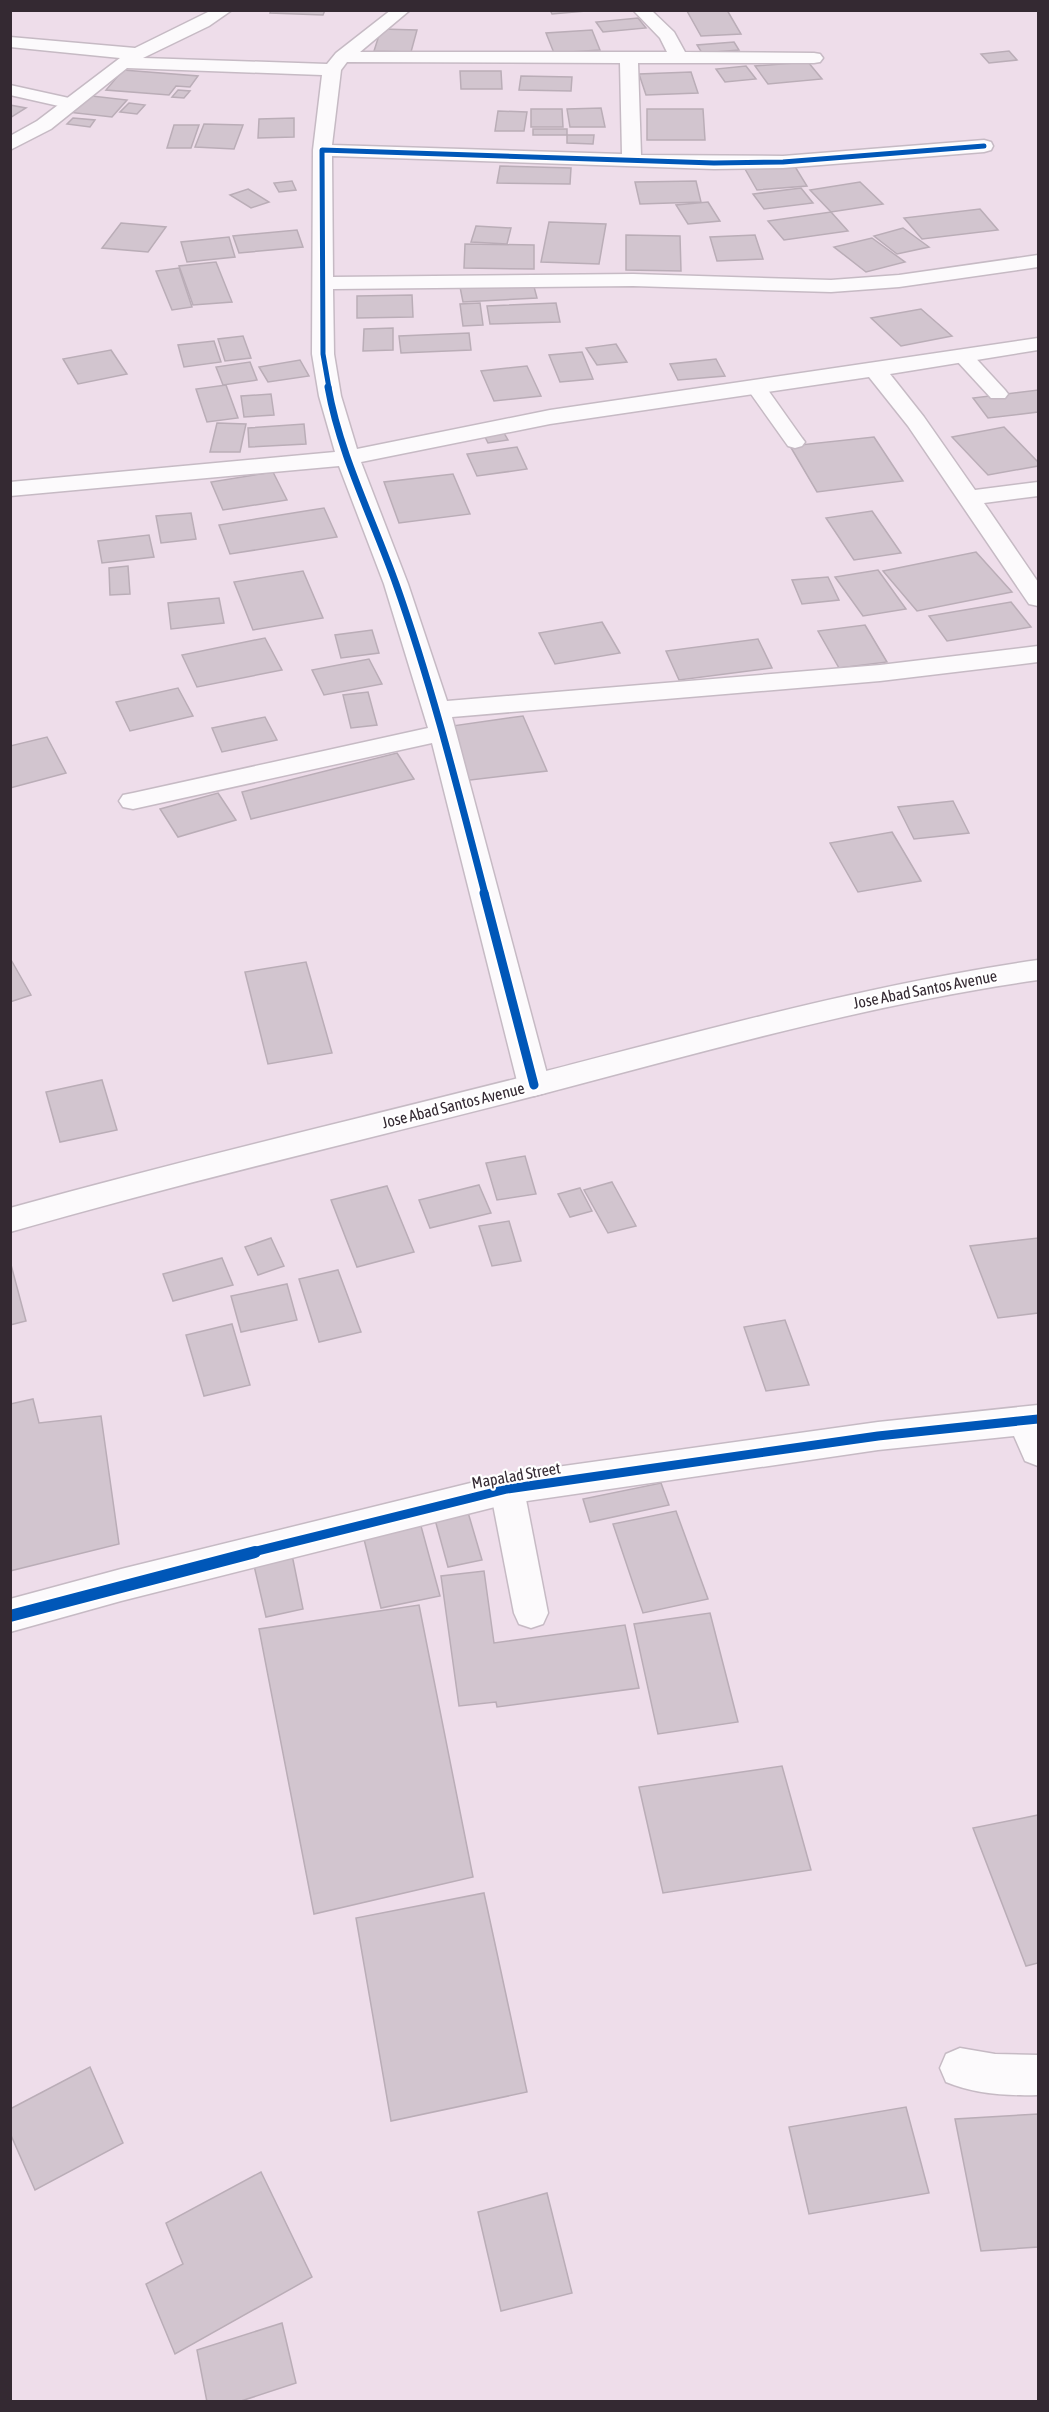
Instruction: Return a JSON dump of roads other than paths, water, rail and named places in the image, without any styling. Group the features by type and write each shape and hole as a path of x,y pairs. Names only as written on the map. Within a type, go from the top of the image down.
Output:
{"main road":[{"path":"10,144 72,104 131,58 210,21 224,10"},
{"path":"402,10 337,64 322,150 325,283 323,354 330,396 348,458 396,584 440,721 534,1085"},
{"path":"641,10 669,36 679,58"},
{"path":"10,42 131,58 337,64 629,58 814,58"},
{"path":"629,58 632,160"},
{"path":"322,150 714,164 772,162 984,146"},
{"path":"325,283 633,279 831,286 899,281 1038,261"},
{"path":"10,489 348,458 550,417 1038,344"},
{"path":"875,370 916,422 1038,599"},
{"path":"967,498 1038,489"},
{"path":"133,801 440,721 1038,654"},
{"name":"Jose Abad Santos Avenue","path":"10,1220 136,1184 875,997 984,976 1038,970"},
{"name":"Mapalad Street","path":"10,1616 121,1585 507,1489 878,1436 1034,1430"}],"lane":[{"path":"10,90 72,104"},
{"path":"963,356 998,394"},
{"path":"756,387 795,442"},
{"path":"507,1489 531,1613"},
{"path":"960,2068 995,2074 1038,2075"}]}
